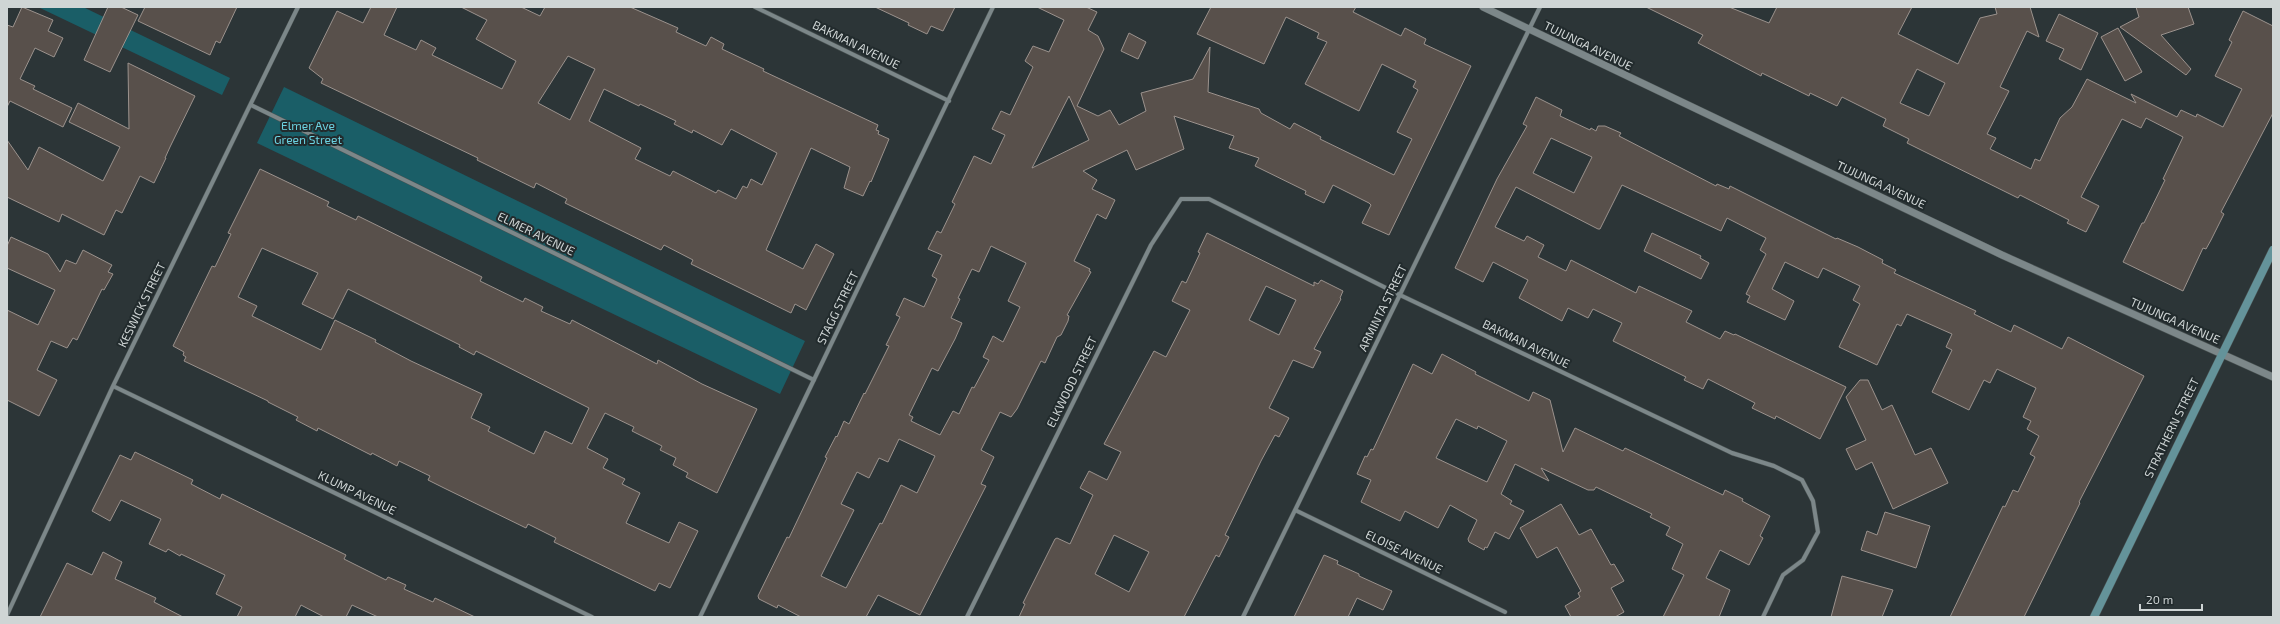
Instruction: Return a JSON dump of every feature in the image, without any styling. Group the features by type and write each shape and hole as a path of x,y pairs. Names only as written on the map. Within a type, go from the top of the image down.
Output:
{"main road":[{"name":"STRATHERN STREET","path":"2094,617 2273,250"}],"street":[{"name":"KESWICK STREET","path":"7,615 113,386 298,7"},
{"name":"BAKMAN AVENUE","path":"755,7 949,101"},
{"name":"STAGG STREET","path":"700,617 993,7"},
{"name":"TUJUNGA AVENUE","path":"1483,7 2002,255 2273,377"},
{"name":"ARMINTA STREET","path":"1243,617 1540,7"},
{"name":"ELMER AVENUE","path":"251,105 814,380"},
{"name":"ELKWOOD STREET","path":"967,617 1148,252 1166,219 1181,199 1209,199 1224,206"},
{"name":"BAKMAN AVENUE","path":"1224,206 1400,295 1732,453 1774,466 1802,480 1813,501 1818,532 1803,560 1782,575 1763,617"},
{"name":"KLUMP AVENUE","path":"113,386 592,617"},
{"name":"ELOISE AVENUE","path":"1295,510 1505,612"}],"green space":[{"path":"38,7 83,7 230,78 222,95"},
{"name":"Elmer Ave Green Street","path":"284,87 805,341 780,394 257,143"}],"building":[{"path":"22,7 53,20 48,31 63,38 54,57 35,48 20,79 35,86 33,89 72,108 63,127 10,101 7,107 7,25 13,27"},
{"path":"108,7 121,7 138,15 110,72 84,60"},
{"path":"145,7 237,7 220,43 216,41 210,55 138,21"},
{"path":"371,7 397,7 384,35 416,50 421,40 436,48 432,55 502,89 516,61 476,39 487,20 461,7 521,7 540,16 545,7 630,7 678,28 676,32 706,46 711,37 724,44 722,49 764,69 763,71 878,125 876,130 879,131 878,134 889,139 871,182 870,181 863,196 844,188 850,167 811,148 766,250 803,269 816,244 834,254 806,310 795,304 791,313 691,264 693,260 664,245 661,250 565,203 567,199 536,183 534,188 477,160 478,158 321,83 323,79 309,68 337,11 363,23","holes":["568,56 595,69 570,120 538,103","604,89 639,106 640,104 676,121 674,124 692,133 693,130 722,145 731,129 777,153 762,185 751,179 747,188 743,186 736,199 718,190 716,193 673,171 670,176 635,159 641,148 589,121"]},
{"path":"875,7 955,7 943,31 931,26 927,34 908,25 909,23"},
{"path":"1037,7 1086,7 1097,12 1088,30 1098,36 1104,49 1077,106 1098,116 1110,110 1119,125 1146,111 1141,93 1193,79 1210,47 1208,92 1259,109 1261,113 1290,129 1294,123 1321,137 1320,139 1394,175 1412,139 1397,132 1418,90 1413,87 1416,81 1382,64 1359,111 1305,84 1327,42 1317,38 1319,33 1286,17 1264,64 1197,34 1211,7 1356,7 1353,12 1401,36 1405,28 1426,39 1424,44 1471,66 1389,235 1362,223 1371,205 1369,203 1333,185 1324,203 1305,194 1306,191 1255,166 1259,158 1229,148 1234,136 1174,116 1184,149 1136,170 1127,150 1083,171 1097,180 1092,189 1115,200 1106,219 1097,214 1074,261 1090,269 1089,271 1091,272 1067,315 1069,316 1068,321 1061,335 1057,337 1045,363 1041,361 1017,409 1011,417 1000,412 981,450 994,457 981,484 986,486 920,615 878,595 866,617 801,617 778,605 777,608 759,599 758,596 787,537 789,538 827,458 825,457 836,436 837,437 844,421 849,424 889,346 886,345 900,317 896,315 904,298 924,307 937,279 932,276 942,255 928,249 937,231 941,233 955,204 952,202 974,156 991,164 1005,135 992,129 1001,111 1010,115 1033,67 1025,61 1033,46 1049,52 1064,20","holes":["1069,96 1089,140 1032,168","991,246 1026,263 1008,301 1020,307 1003,342 993,336 983,357 989,360 974,388 972,387 959,414 953,411 940,435 911,421 913,417 909,415 932,368 938,371 955,339 962,323 951,318 960,299 958,298 972,269 979,272","899,439 935,456 917,493 901,485 882,524 880,523 846,588 821,576 854,510 841,504 857,472 869,478 879,458 888,462"]},
{"path":"1646,7 1729,7 1769,23 1777,7 1912,7 1898,34 1958,64 1980,18 1997,14 1995,7 2030,7 2039,37 2027,31 2000,87 2009,91 1987,134 1996,138 1990,149 2031,169 2035,159 2040,161 2060,118 2072,107 2087,79 2136,103 2131,94 2177,117 2181,110 2196,117 2197,114 2223,127 2242,89 2215,76 2232,42 2229,40 2243,11 2273,26 2273,113 2221,212 2224,214 2211,240 2206,249 2203,248 2183,291 2123,262 2165,180 2163,179 2183,137 2146,118 2141,128 2122,119 2081,197 2099,206 2086,232 2067,223 2069,220 2020,195 2018,198 1907,143 1909,139 1883,126 1886,119 1842,97 1837,106 1810,93 1809,96 1762,73 1761,76 1698,43 1703,35","holes":["1917,69 1945,83 1929,116 1900,103"]},
{"path":"2136,7 2188,7 2194,24 2161,35 2191,69 2186,75 2120,27 2139,17"},
{"path":"2059,14 2098,33 2081,70 2059,59 2064,49 2046,41"},
{"path":"2118,28 2142,72 2125,81 2101,37"},
{"path":"1129,33 1146,42 1138,59 1121,51"},
{"path":"128,63 195,96 154,183 140,176 122,213 116,210 104,235 62,214 59,222 7,197 7,140 28,170 39,147 103,181 120,147 69,122 78,103 129,129"},
{"path":"1536,97 1562,110 1560,116 1590,130 1591,128 1596,131 1598,126 1605,126 1621,133 1619,136 1716,186 1717,184 1729,189 1730,186 1836,239 1837,238 1858,247 1883,260 1882,263 1896,270 1894,273 1976,311 1974,314 2011,332 2014,325 2062,349 2068,337 2144,376 2079,502 2080,503 2024,617 1950,617 2003,506 2005,507 2013,490 2018,492 2035,457 2030,454 2039,436 2027,429 2031,421 2023,417 2036,388 1997,369 1990,383 1984,380 1969,410 1932,392 1952,350 1946,347 1952,334 1907,314 1901,326 1897,324 1877,365 1839,347 1860,304 1853,300 1860,286 1823,268 1818,278 1785,262 1772,289 1794,301 1785,320 1747,302 1750,296 1746,294 1766,254 1760,250 1766,238 1727,218 1721,231 1622,185 1600,229 1516,187 1495,227 1524,241 1527,236 1544,245 1538,257 1566,271 1571,260 1636,293 1639,286 1692,311 1686,322 1720,339 1725,331 1734,335 1735,334 1846,387 1820,439 1776,416 1775,419 1752,408 1755,403 1708,379 1703,389 1684,380 1686,377 1613,341 1622,323 1593,309 1588,318 1568,308 1562,321 1519,298 1528,280 1493,262 1483,282 1455,268 1497,179 1527,126 1523,124","holes":["1551,138 1592,157 1574,193 1533,173"]},
{"path":"260,169 329,202 327,206 356,220 358,216 482,277 480,281 523,302 525,298 543,307 541,311 570,324 572,320 657,364 658,360 702,384 757,409 717,493 686,477 688,473 673,465 676,458 660,450 662,446 632,431 634,427 605,413 587,448 608,459 603,468 625,479 622,484 640,493 626,523 669,543 679,522 698,531 670,588 659,583 655,591 554,542 556,538 528,524 526,528 428,480 430,476 399,461 397,466 372,453 371,455 318,428 317,431 296,420 298,417 268,401 184,361 186,357 183,355 184,352 173,346 212,266 215,267 231,234 228,233","holes":["262,248 318,273 302,304 333,319 348,289 460,345 459,347 474,355 476,351 589,408 572,444 545,431 534,454 488,431 490,427 471,418 482,394 411,361 375,342 376,340 335,320 321,350 252,316 257,306 238,297"]},
{"path":"1207,233 1314,286 1314,282 1318,284 1321,280 1343,291 1340,298 1341,299 1314,349 1321,352 1313,368 1293,360 1269,408 1289,418 1279,437 1275,435 1261,461 1225,535 1229,537 1219,557 1216,555 1184,617 1019,617 1025,604 1023,603 1055,539 1057,538 1070,544 1093,495 1080,488 1089,471 1107,480 1121,452 1104,444 1154,351 1166,357 1190,310 1172,301 1182,281 1186,283 1200,253 1198,252","holes":["1266,286 1296,300 1279,335 1249,320","1114,535 1149,552 1129,592 1095,574"]},
{"path":"1652,233 1701,256 1700,258 1709,263 1701,279 1644,251"},
{"path":"11,237 48,254 60,272 66,260 76,264 83,250 112,265 108,272 113,274 104,290 102,289 77,340 73,338 67,348 51,341 37,370 57,380 39,416 7,400 7,310 38,325 55,290 7,268 7,246"},
{"path":"1442,354 1476,372 1475,374 1529,401 1533,392 1550,400 1563,452 1575,428 1623,451 1625,448 1723,495 1725,490 1743,499 1742,501 1770,516 1760,536 1763,538 1749,565 1720,550 1706,578 1730,590 1719,617 1663,617 1684,575 1672,569 1683,544 1666,535 1670,527 1650,517 1652,514 1596,487 1594,490 1588,490 1541,468 1549,481 1515,464 1501,494 1512,501 1510,504 1524,511 1509,539 1495,532 1487,548 1485,547 1484,550 1469,542 1468,539 1477,520 1450,505 1438,528 1405,511 1400,521 1361,502 1371,480 1357,474 1365,456 1367,457 1371,449 1373,450 1413,364 1432,374","holes":["1456,419 1477,429 1478,426 1507,441 1487,482 1436,458"]},
{"path":"1860,380 1868,380 1882,410 1892,405 1915,455 1931,448 1948,483 1893,509 1872,462 1856,470 1846,449 1866,440 1846,397"},
{"path":"135,452 193,480 191,484 220,499 222,494 346,555 344,559 386,580 388,577 406,585 404,589 433,602 435,598 475,617 378,617 352,605 346,617 324,617 301,605 295,617 237,617 242,607 216,594 225,575 181,554 180,556 168,549 166,552 149,544 161,519 121,500 110,521 92,511 120,455 131,460"},
{"path":"1561,504 1579,535 1591,529 1611,565 1614,564 1624,581 1611,588 1624,612 1615,617 1571,617 1565,606 1580,597 1578,593 1581,591 1557,547 1537,558 1520,528"},
{"path":"1885,512 1930,526 1916,568 1861,550 1867,531 1877,535"},
{"path":"103,552 122,562 115,579 156,598 154,602 183,617 40,617 67,563 92,575"},
{"path":"1324,555 1338,561 1337,564 1359,574 1359,576 1392,591 1383,610 1357,598 1348,617 1294,617"},
{"path":"1842,576 1893,590 1882,617 1831,617"}]}
